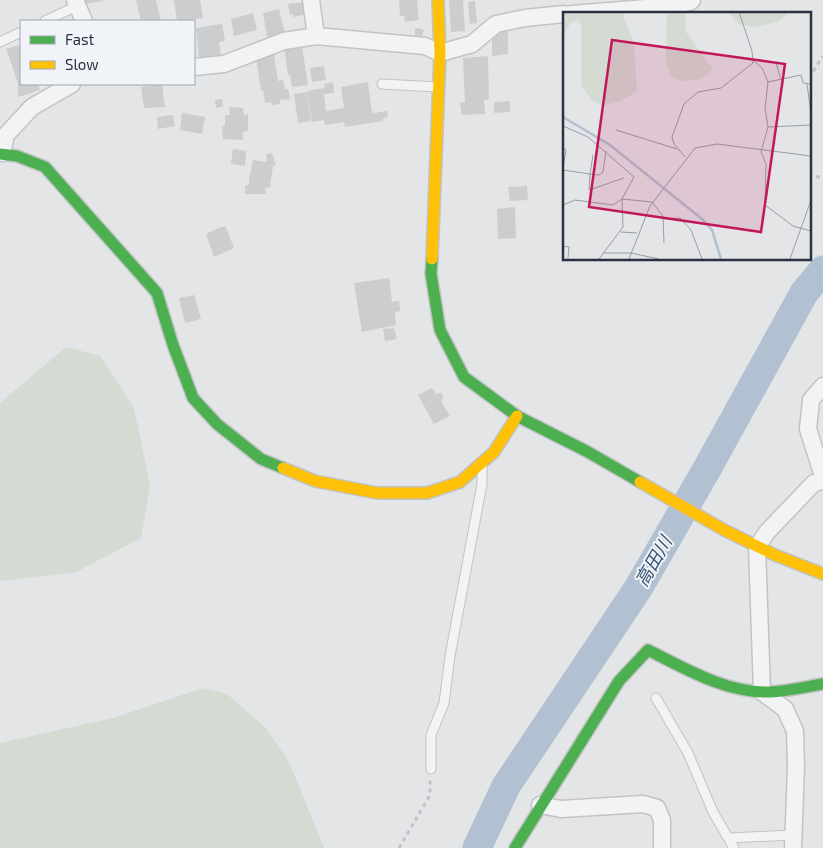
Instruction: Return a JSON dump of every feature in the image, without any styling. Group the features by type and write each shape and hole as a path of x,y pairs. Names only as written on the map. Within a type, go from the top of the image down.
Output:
{"street":[{"path":"311,0 316,36"},
{"path":"438,0 440,53 431,274 440,330 464,377 517,416 588,452 724,530 823,574"},
{"path":"596,12 671,6 692,0"},
{"path":"77,3 84,20"},
{"path":"195,67 224,64 284,41 316,36 425,46 440,53 472,44 496,24 525,18 563,14"},
{"path":"70,85 32,107 6,135 1,154 17,156 45,167 158,293 172,345 193,398 217,424 261,460 315,481 377,493 426,493 460,482 494,452 517,416"},
{"path":"823,386 811,400 808,429 820,470 823,472"},
{"path":"762,692 757,546 767,532 814,483 823,482"},
{"path":"515,848 619,680 648,650 718,684 762,692 789,690 823,684"},
{"path":"762,692 785,709 795,731 796,766 793,841"},
{"path":"540,805 561,809 643,804 657,808 662,820 662,848"}],"lane":[{"path":"47,20 77,3"},
{"path":"0,42 20,32"},
{"path":"382,84 438,87"},
{"path":"431,769 431,735 444,703 450,656 482,484 482,462"},
{"path":"656,698 688,753 713,812 734,848"},
{"path":"729,838 793,841"}],"path":[{"path":"810,76 823,56"},
{"path":"810,173 818,177 823,176"},
{"path":"400,848 430,795 431,769"}],"shaded area":[{"path":"66,347 100,356 134,408 150,485 141,538 76,572 0,581 0,403"},
{"path":"203,688 227,694 266,728 289,762 324,848 0,848 0,743 113,718"}],"building":[{"path":"84,0 102,0 102,1 84,4"},
{"path":"136,0 156,0 161,20 141,20"},
{"path":"174,0 200,0 203,18 177,20"},
{"path":"399,0 417,0 419,20 405,22 404,16 400,16"},
{"path":"449,0 463,0 465,31 451,32"},
{"path":"475,1 477,23 470,24 468,2"},
{"path":"305,2 307,14 293,17 293,14 290,15 288,4"},
{"path":"279,9 285,34 267,37 263,13"},
{"path":"253,13 257,30 234,36 231,19"},
{"path":"222,24 225,41 219,42 221,55 199,58 196,28"},
{"path":"415,29 424,30 422,37 415,38"},
{"path":"508,30 508,54 492,56 492,31"},
{"path":"19,45 20,85 38,85 40,90 18,97 18,83 6,49"},
{"path":"302,46 308,85 292,87 290,75 288,75 284,48"},
{"path":"274,54 278,81 283,80 285,90 288,89 290,99 280,100 280,104 272,105 271,102 265,103 263,90 261,91 256,57"},
{"path":"488,56 489,99 484,100 485,114 462,115 460,103 465,102 463,58"},
{"path":"324,66 326,80 312,82 310,68"},
{"path":"333,82 334,93 324,94 326,111 344,108 341,87 368,82 372,113 387,111 388,117 383,118 383,121 345,127 344,122 325,125 324,120 312,122 307,91 325,88 324,84"},
{"path":"162,85 165,107 144,108 141,87"},
{"path":"307,92 311,121 298,123 294,94"},
{"path":"222,99 223,106 216,108 215,100"},
{"path":"510,101 510,112 494,113 494,102"},
{"path":"229,107 243,108 244,115 248,114 248,131 243,132 243,140 223,139 222,127 225,124 225,115 230,115"},
{"path":"182,113 205,117 202,134 180,130"},
{"path":"173,115 175,126 158,129 157,117"},
{"path":"233,149 246,151 245,166 231,164"},
{"path":"272,153 276,165 273,166 270,187 265,188 266,194 245,194 245,186 249,185 253,160 267,162 266,154"},
{"path":"527,186 528,200 510,201 508,187"},
{"path":"515,207 516,238 498,239 497,209"},
{"path":"221,227 226,227 234,248 214,257 206,234"},
{"path":"389,278 392,302 399,301 400,311 395,312 396,325 362,332 354,283"},
{"path":"194,295 201,319 185,323 179,298"},
{"path":"394,328 397,339 385,341 383,329"},
{"path":"432,388 436,394 441,393 444,397 442,398 442,403 450,416 432,425 433,422 418,395"}],"waterway":[{"name":"高田川","path":"477,848 506,786 639,587 804,293 823,270"}],"traffic: fast":[{"path":"0,154 17,156 45,167 157,293 173,345 193,398 217,424 261,459 283,468"},
{"path":"432,259 431,274 440,330 464,377 517,416 588,452 640,482"},
{"path":"515,848 619,681 648,650 707,679 738,689 770,692 823,684"}],"traffic: slow":[{"path":"432,259 440,53 438,0"},
{"path":"283,468 315,481 377,493 427,493 460,482 494,452 517,416"},
{"path":"640,482 724,530 775,555 823,574"}]}
